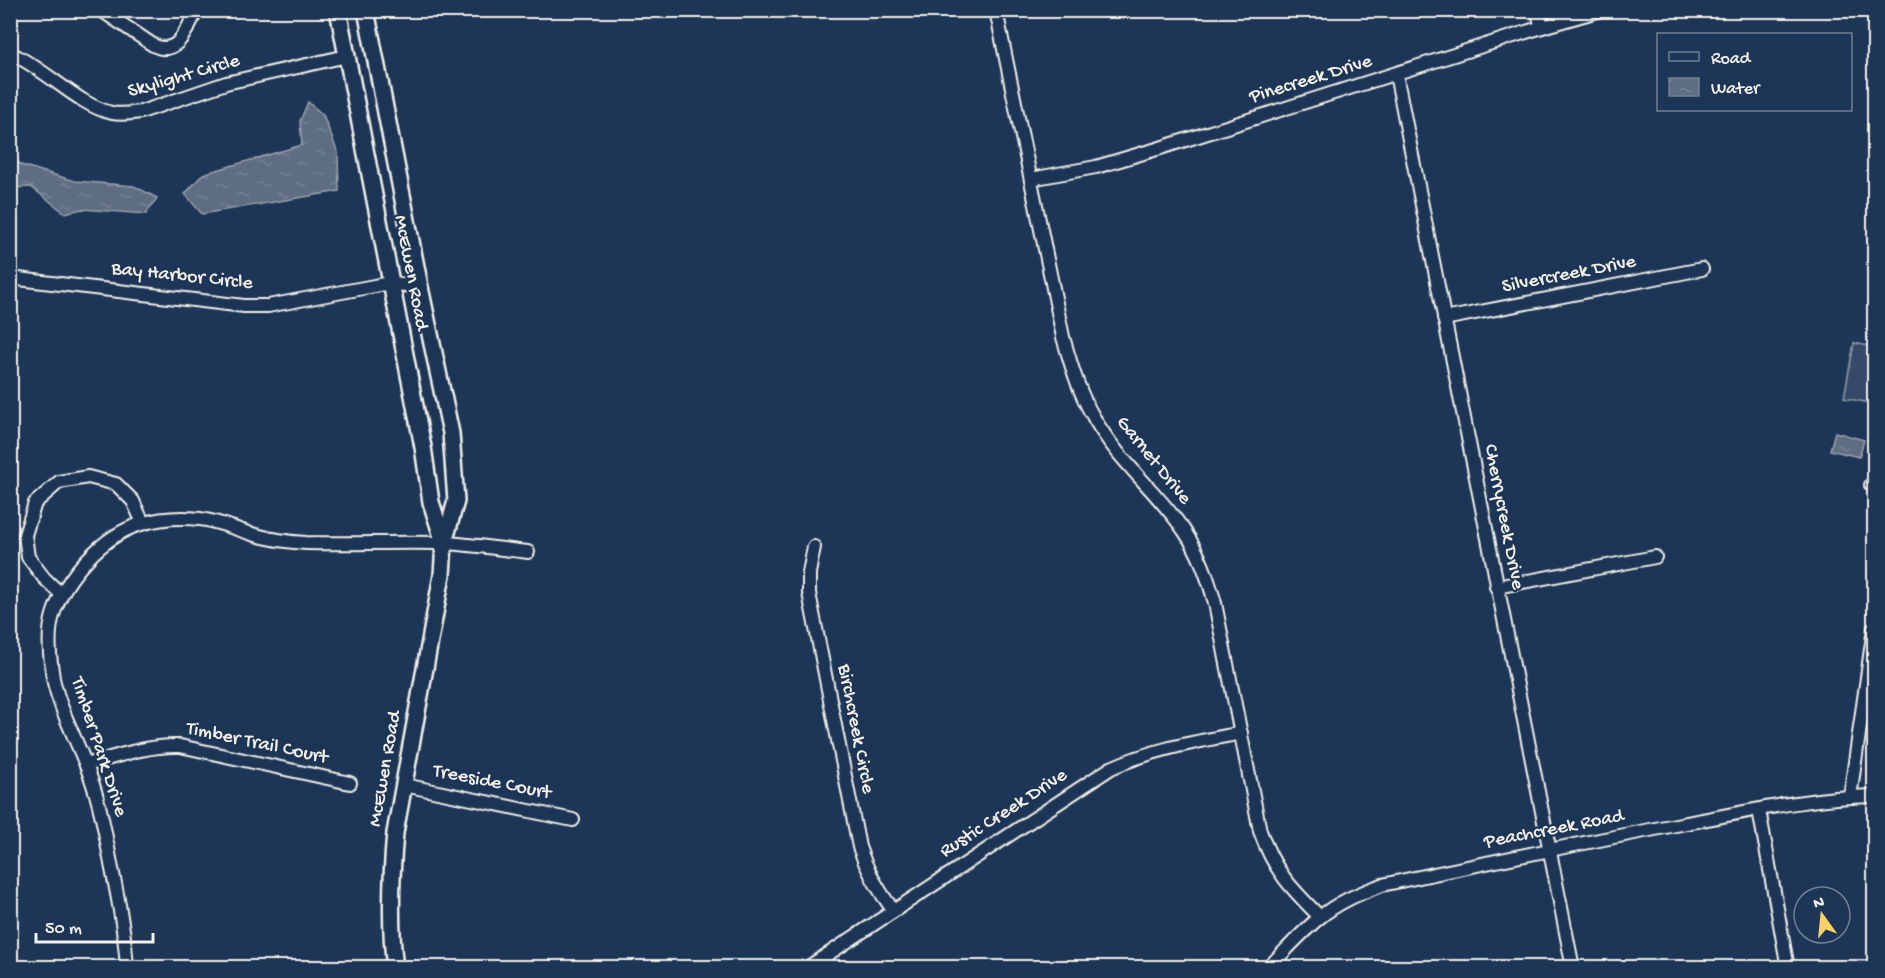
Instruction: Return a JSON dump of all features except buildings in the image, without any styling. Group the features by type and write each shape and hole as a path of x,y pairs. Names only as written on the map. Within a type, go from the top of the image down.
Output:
{"street":[{"path":"101,10 153,45 167,49 180,42 197,10"},
{"name":"McEwen Road","path":"338,10 423,447 431,502 444,543"},
{"name":"McEwen Road","path":"366,10 451,433 456,501 444,543 442,575 395,833 390,913 394,968"},
{"name":"Garnet Drive","path":"996,10 1063,337 1078,384 1094,419 1119,453 1171,512 1199,555 1215,603 1260,831 1276,869 1320,918"},
{"path":"1537,10 1542,27"},
{"name":"Pinecreek Drive","path":"1032,179 1096,167 1601,10"},
{"name":"Skylight Circle","path":"10,53 26,60 68,90 101,109 127,114 141,112 226,83 347,56"},
{"name":"Cherrycreek Drive","path":"1396,74 1573,968"},
{"name":"Silvercreek Drive","path":"1444,319 1702,269"},
{"name":"Bay Harbor Circle","path":"10,278 244,306 268,306 390,283 420,287"},
{"path":"61,594 44,578 28,557 26,535 35,503 59,482 88,477 116,484 134,501 143,523"},
{"name":"Timber Park Drive","path":"127,968 125,935 104,823 86,765 60,702 50,658 53,617 61,594 82,564 118,535 143,523 171,518 199,519 279,540 304,543 444,543 528,552"},
{"name":"Birchcreek Circle","path":"813,547 809,593 859,847 876,887 893,910"},
{"path":"1496,587 1656,557"},
{"path":"1850,797 1875,628"},
{"name":"Rustic Creek Drive","path":"807,968 1111,768 1159,749 1241,733"},
{"name":"Timber Trail Court","path":"86,765 139,749 180,746 350,783"},
{"name":"Treeside Court","path":"404,785 573,820"},
{"name":"Peachcreek Road","path":"1268,968 1320,918 1350,898 1382,885 1550,849 1759,810 1850,797 1875,796"},
{"path":"1759,810 1788,968"}],"shaded area":[{"path":"1854,343 1874,347 1874,377 1870,403 1844,398"}],"water":[{"path":"308,102 323,115 338,153 339,191 202,214 185,194 203,174 302,145 300,121"},
{"path":"11,154 21,165 75,181 134,186 157,198 146,214 82,209 65,213 31,187 11,188"},
{"path":"1835,432 1864,440 1859,457 1830,450"}]}
